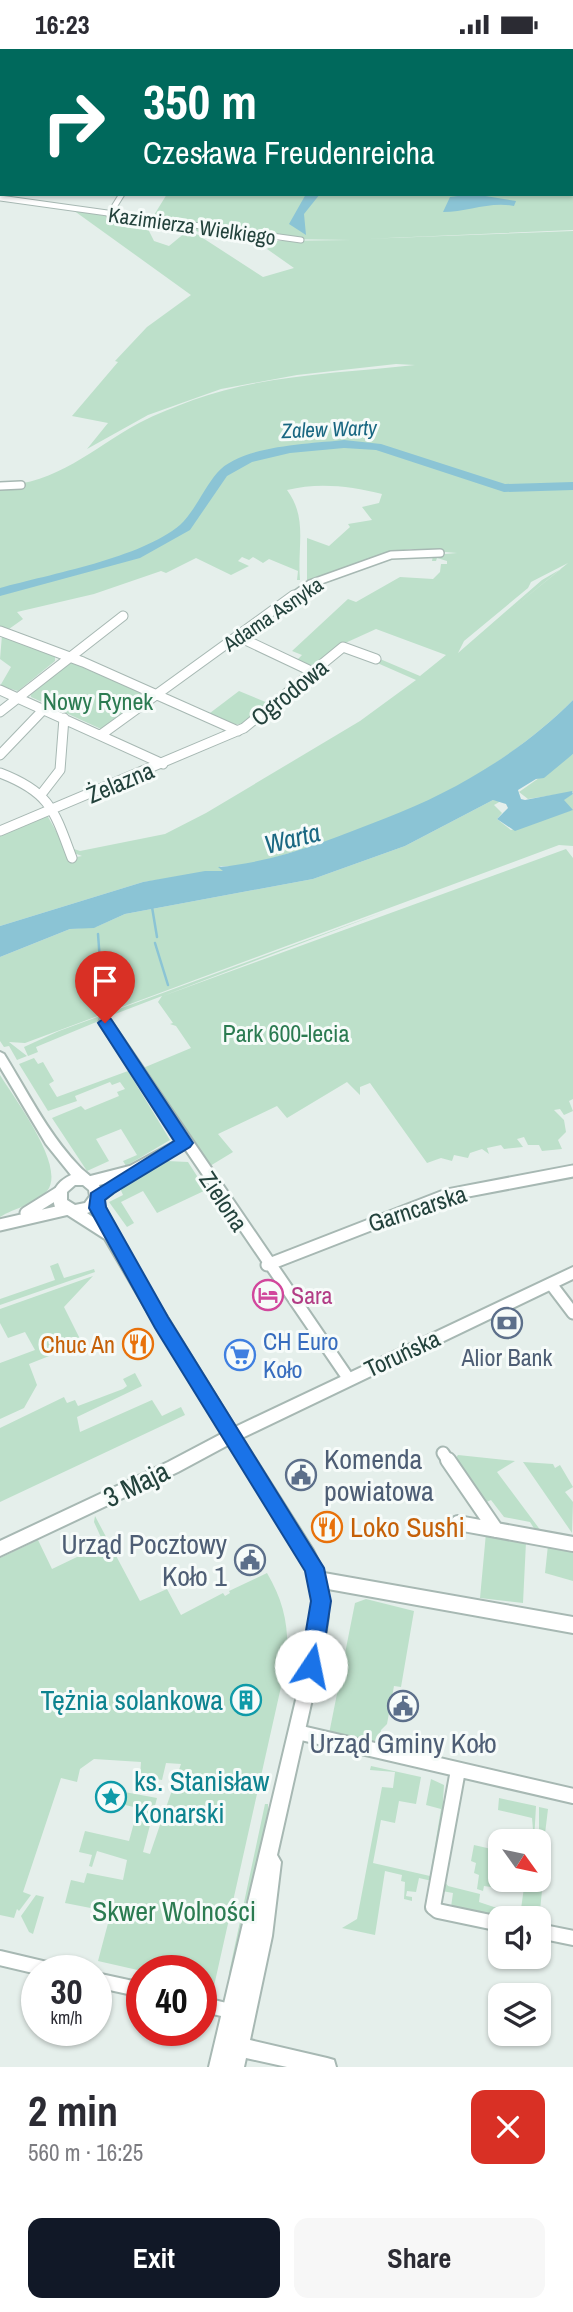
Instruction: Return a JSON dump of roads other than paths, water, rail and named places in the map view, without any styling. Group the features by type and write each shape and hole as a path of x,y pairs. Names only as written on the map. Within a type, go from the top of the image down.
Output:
{"street":[{"path":"30,201 34,196"},
{"path":"109,215 121,196"},
{"name":"Kazimierza Wielkiego","path":"0,198 301,240"},
{"path":"0,486 21,485"},
{"name":"Adama Asnyka","path":"157,695 318,581 391,555 440,553"},
{"path":"0,712 122,616"},
{"path":"0,631 70,657 238,731"},
{"path":"237,636 313,672"},
{"name":"Ogrodowa","path":"238,731 344,646 376,659"},
{"path":"0,690 102,734 163,764"},
{"path":"102,734 157,695"},
{"path":"0,755 44,709"},
{"path":"43,792 59,774 62,764 64,718"},
{"name":"Żelazna","path":"0,831 238,731"},
{"path":"0,773 43,792 53,809 72,858"},
{"name":"Zielona","path":"106,1022 184,1143 348,1378"},
{"path":"0,1057 71,1166 97,1190 96,1199 111,1238 301,1545 319,1580 319,1622 273,1844 263,1935 240,2047 224,2066"},
{"path":"47,1133 61,1170 60,1203 111,1238"},
{"path":"6,1223 89,1207 132,1171 184,1143"},
{"path":"6,1223 72,1181 87,1181 132,1171"},
{"name":"Garncarska","path":"267,1265 424,1202 476,1188 535,1181 573,1171"},
{"name":"Toruńska","path":"232,1434 573,1273"},
{"path":"551,1284 573,1313"},
{"name":"3 Maja","path":"0,1549 173,1467 232,1434"},
{"path":"443,1453 496,1530"},
{"path":"458,1523 573,1545"},
{"path":"319,1580 573,1625"},
{"path":"297,1732 573,1796"},
{"path":"458,1770 433,1907 438,1911 488,1921"},
{"path":"224,2066 230,2011 257,1891 273,1844"},
{"path":"551,1933 573,1938"},
{"path":"0,1958 21,1963"},
{"path":"217,2008 230,2011"},
{"path":"230,2011 240,2047"},
{"path":"240,2047 327,2067"}],"water":[{"path":"305,196 318,196 304,214 306,235 289,224"},
{"path":"485,196 516,201 514,206 496,205 443,212 450,197"},
{"path":"573,700 573,754 544,778 536,779 518,790 521,799 525,800 572,791 573,794 564,800 573,810 515,831 497,819 508,808 506,804 493,800 405,846 313,879 125,914 94,928 70,929 0,957 0,926 143,882 205,871 223,871 218,867 283,855 411,808 461,783 508,754"}],"waterway":[{"name":"Zalew Warty","path":"0,592 135,555 185,527 223,473 248,459 290,449 344,444 377,447 504,488 573,486"},
{"path":"152,907 157,937"},
{"path":"98,934 102,988"},
{"path":"155,943 168,985"},
{"path":"103,992 105,1007"}],"place":[{"name":"Sara","path":"268,1295"},
{"name":"Alior Bank","path":"507,1323"},
{"name":"Chuc An","path":"138,1344"},
{"name":"CH Euro Koło","path":"240,1355"},
{"name":"Komenda powiatowa","path":"301,1475"},
{"name":"Loko Sushi","path":"327,1527"},
{"name":"Urząd Pocztowy Koło 1","path":"250,1560"},
{"name":"Tężnia solankowa","path":"246,1700"},
{"name":"Urząd Gminy Koło","path":"403,1706"},
{"name":"ks. Stanisław Konarski","path":"111,1797"}],"park label":[{"name":"Nowy Rynek","path":"98,701"},
{"name":"Park 600-lecia","path":"286,1033"},
{"name":"Skwer Wolności","path":"174,1911"}],"water label":[{"name":"Warta","path":"292,838"}]}
